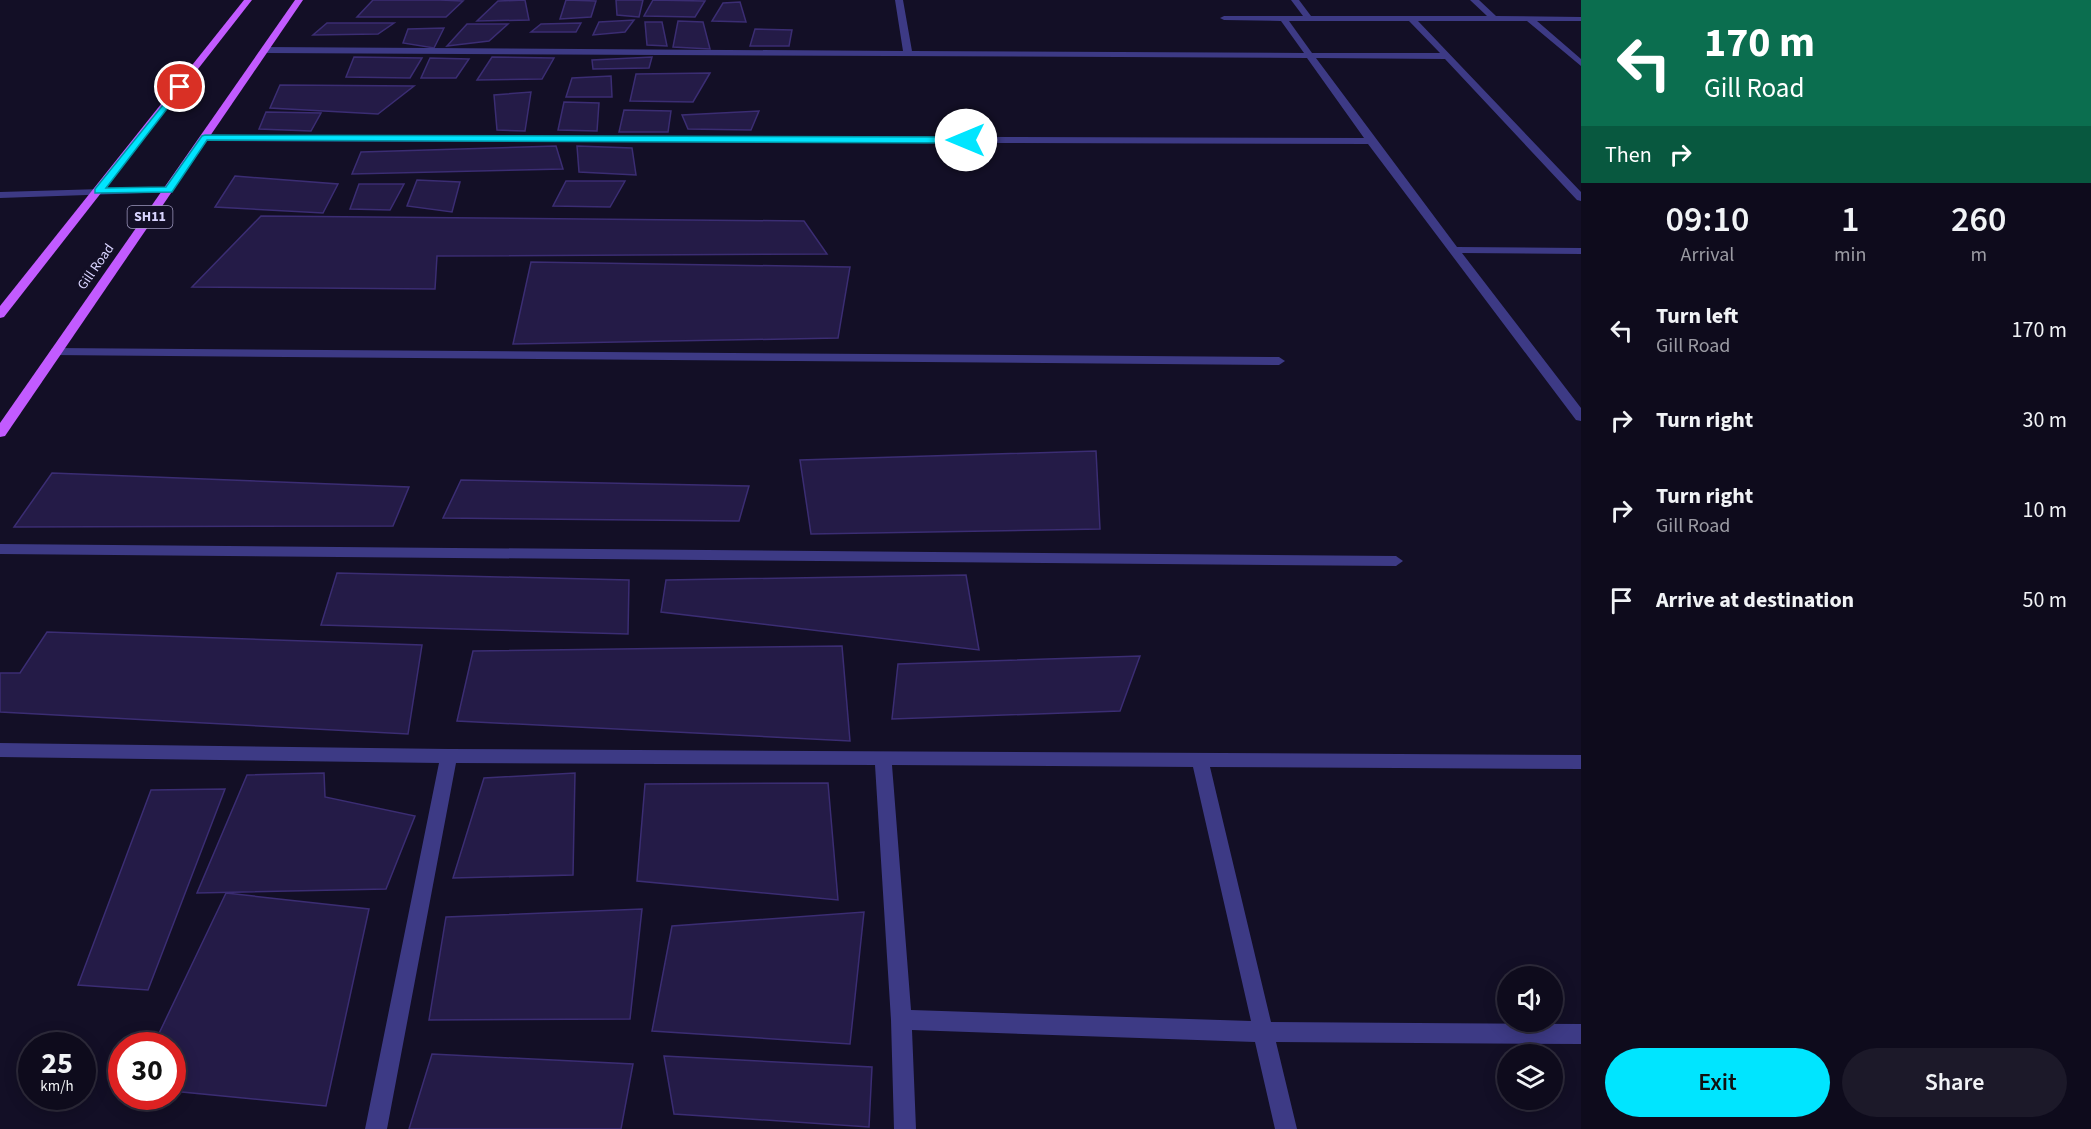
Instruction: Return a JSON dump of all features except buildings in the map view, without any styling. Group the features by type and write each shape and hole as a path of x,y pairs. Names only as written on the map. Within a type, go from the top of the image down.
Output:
{"main road":[{"path":"0,314 248,0"},
{"name":"Gill Road","path":"0,433 299,0"}],"street":[{"path":"899,0 908,54"},
{"path":"1295,0 1309,18"},
{"path":"1474,0 1494,19"},
{"path":"1224,18 1581,19"},
{"path":"1283,18 1371,141 1581,417"},
{"path":"1411,18 1581,198"},
{"path":"1529,19 1581,63"},
{"path":"265,50 1447,56"},
{"path":"205,138 1371,141"},
{"path":"0,195 169,190"},
{"path":"1453,250 1581,251"},
{"path":"55,352 1279,361"},
{"path":"0,549 1396,561"},
{"path":"0,750 449,756 1581,762"},
{"path":"376,1129 449,756"},
{"path":"883,758 901,1020 905,1129"},
{"path":"1200,760 1286,1129"},
{"path":"901,1020 1264,1032 1581,1034"}],"route":[{"path":"180,87 99,191 169,190 205,138 966,140"}]}
